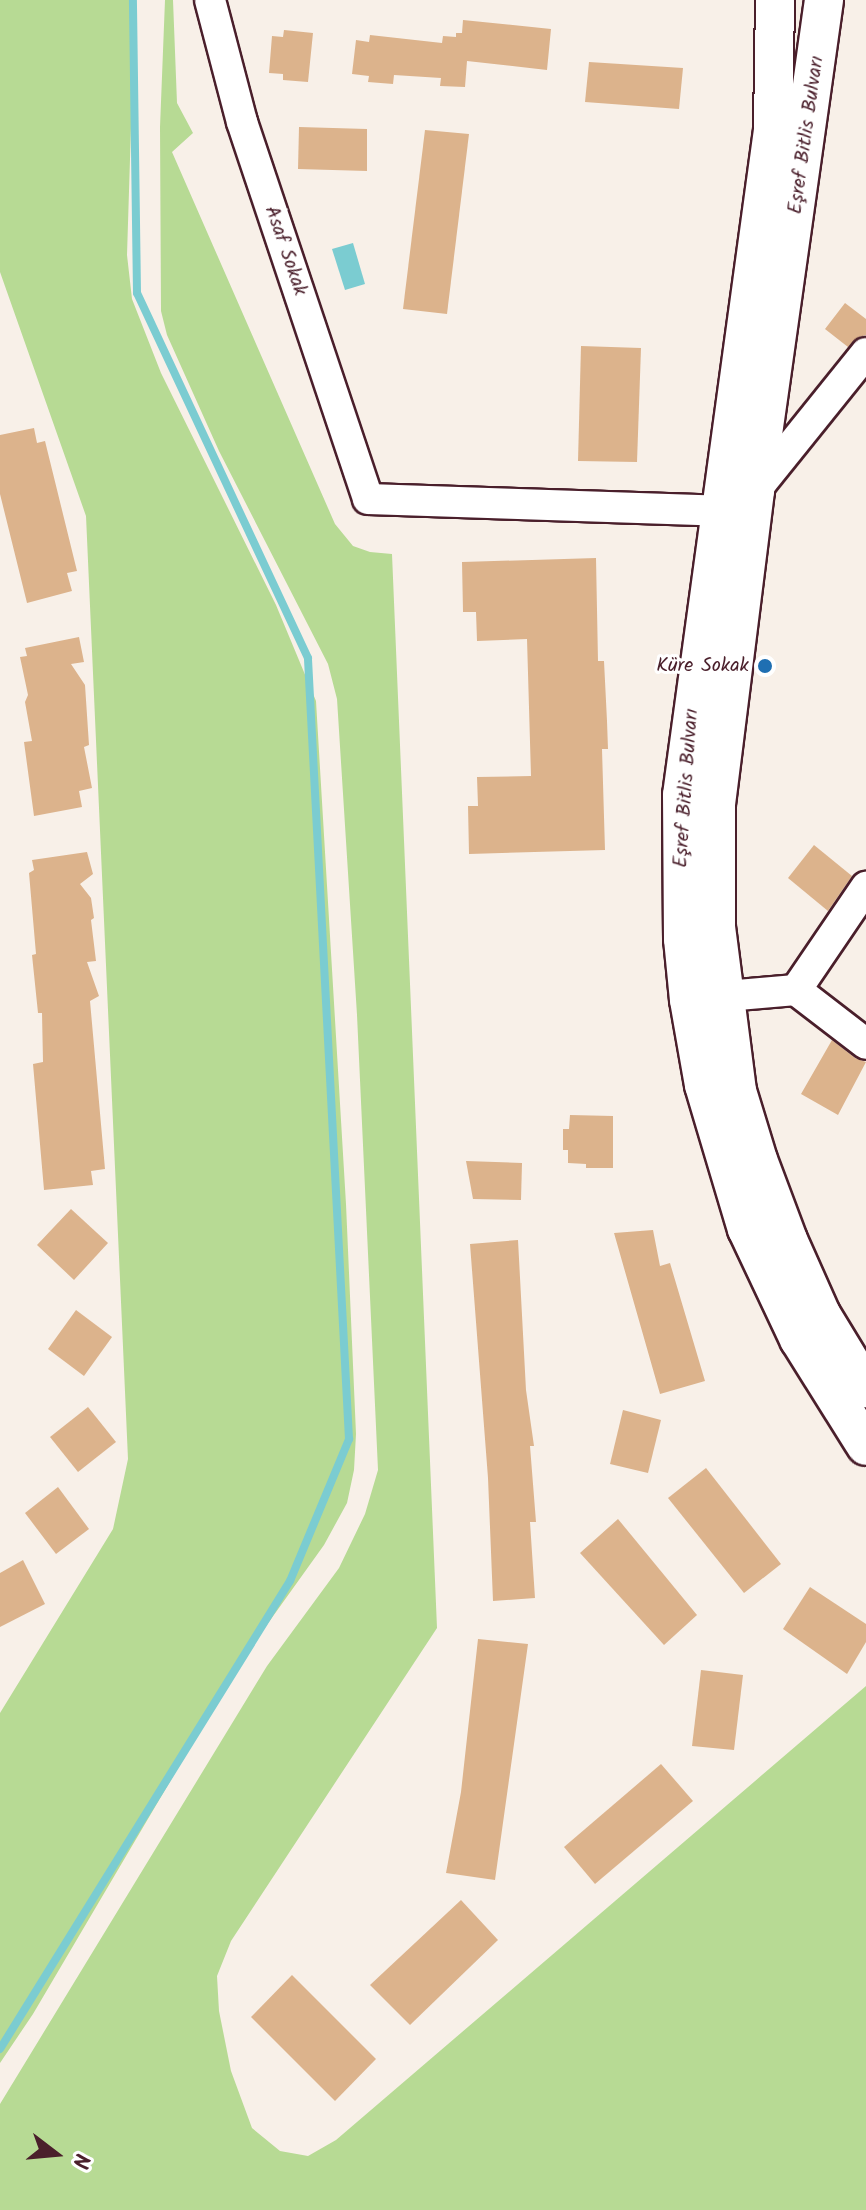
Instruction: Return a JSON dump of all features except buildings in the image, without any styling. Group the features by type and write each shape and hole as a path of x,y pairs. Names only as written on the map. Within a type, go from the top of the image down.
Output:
{"main road":[{"name":"Eşref Bitlis Bulvarı","path":"775,0 773,130 682,795 680,889 705,997 758,1160 788,1240 821,1314 866,1388"},
{"name":"Eşref Bitlis Bulvarı","path":"824,0 755,491 716,805 716,927 705,997 704,1085 747,1229 799,1339 866,1446"}],"street":[{"name":"Asaf Sokak","path":"210,0 242,122 368,499 721,511"},
{"path":"755,491 866,353"},
{"path":"796,990 866,887"},
{"path":"705,997 796,990 866,1044"}],"green space":[{"path":"0,0 135,0 127,255 132,299 161,373 276,605 316,701 346,1204 356,1434 354,1470 347,1503 324,1545 241,1661 33,2014 0,2063 0,1713 113,1529 128,1459 86,516 0,272"},
{"path":"165,0 173,0 177,103 193,133 172,152 335,524 353,546 370,552 392,554 437,1628 231,1941 217,1976 219,2011 231,2071 252,2128 280,2151 308,2156 336,2140 866,1686 866,2210 0,2210 0,2104 267,1666 339,1568 365,1514 378,1470 357,1015 337,699 328,664 219,451 167,335 161,311 160,127"}],"water":[{"path":"353,243 365,284 345,290 332,249"}],"waterway":[{"path":"0,2049 290,1581 349,1439 308,658 137,293 133,0"}],"place":[{"name":"Küre Sokak","path":"765,666"}]}
